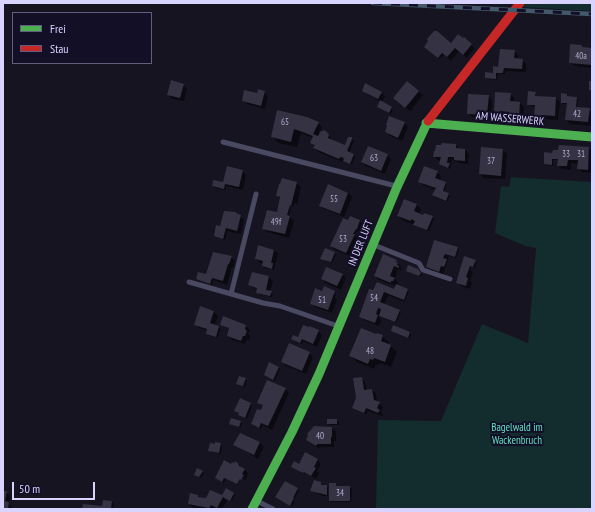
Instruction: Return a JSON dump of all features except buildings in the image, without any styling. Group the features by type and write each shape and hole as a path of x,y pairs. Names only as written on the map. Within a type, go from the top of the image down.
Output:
{"street":[{"name":"IN DER LUFT","path":"252,509 292,432 339,327 397,186 426,123 520,3"},
{"name":"AM WASSERWERK","path":"426,123 592,137"}],"lane":[{"path":"223,142 397,186"},
{"path":"231,294 256,194"},
{"path":"373,244 419,263 424,270 450,279"},
{"path":"189,282 263,303 280,306 339,327"},
{"path":"256,501 273,509"}],"green space":[{"path":"526,3 592,3 592,11 523,7"},
{"name":"Bagelwald im Wackenbruch","path":"511,177 592,182 592,509 376,509 378,420 441,421 482,324 528,343 536,248 525,246 495,233 501,186 509,187"}],"railway":[{"path":"373,3 592,14"}],"traffic: fast":[{"path":"252,509 292,432 319,374 397,187 428,121"},
{"path":"426,123 592,137"}],"traffic: jam":[{"path":"428,121 520,3"}]}
